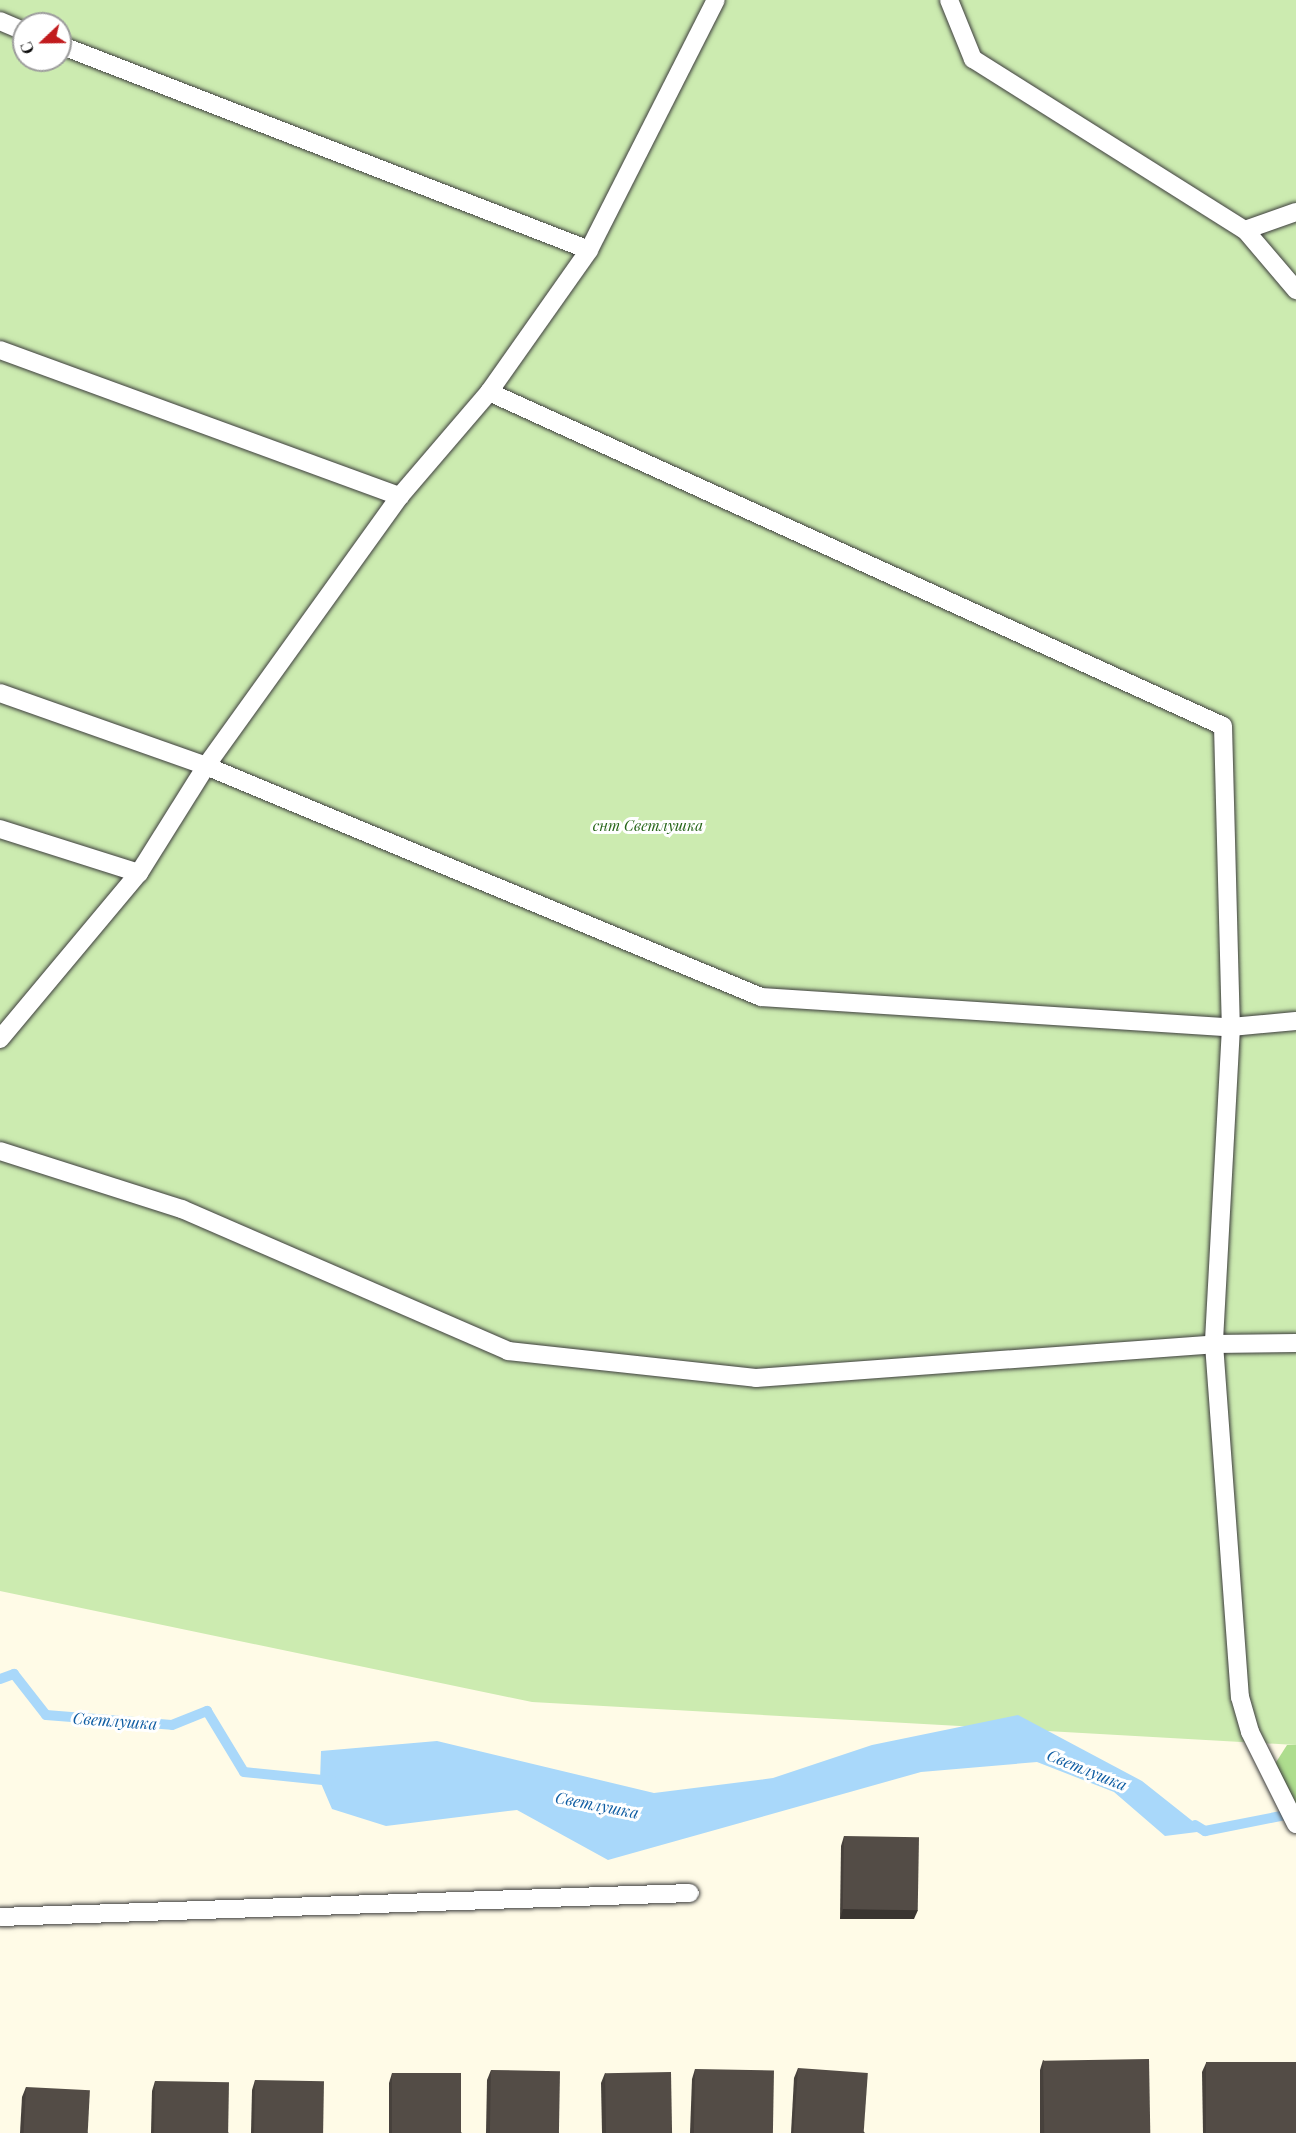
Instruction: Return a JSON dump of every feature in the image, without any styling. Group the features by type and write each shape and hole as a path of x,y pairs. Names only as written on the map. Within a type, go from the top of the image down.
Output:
{"lane":[{"path":"0,1039 139,873 206,765 400,496 489,392 589,250 716,0"},
{"path":"949,0 973,59 1245,230 1296,290"},
{"path":"72,50 589,250"},
{"path":"1245,230 1296,212"},
{"path":"0,350 400,496"},
{"path":"489,392 1223,726 1231,1027 1214,1344 1240,1697 1250,1732 1296,1824"},
{"path":"0,693 206,765 760,997 1231,1027 1296,1021"},
{"path":"0,829 139,873"},
{"path":"0,1151 182,1209 508,1351 756,1378 1214,1344 1296,1343"},
{"path":"0,1917 690,1893"}],"green space":[{"name":"снт Светлушка","path":"0,0 1296,0 1296,1745 532,1702 0,1591"},
{"path":"1287,1745 1296,1745 1296,1814 1273,1767"}],"water":[{"path":"1018,1715 1142,1781 1205,1831 1165,1836 1114,1792 1037,1762 921,1772 608,1860 517,1810 386,1826 332,1809 320,1781 321,1751 437,1741 654,1793 773,1778 872,1745"}],"building":[{"path":"844,1836 919,1837 918,1910 843,1909"},
{"path":"1149,2059 1150,2133 1044,2133 1043,2061"},
{"path":"1206,2062 1296,2062 1296,2133 1206,2133"},
{"path":"798,2068 868,2073 864,2133 793,2133"},
{"path":"695,2069 774,2070 773,2133 694,2133"},
{"path":"491,2070 560,2071 559,2133 490,2133"},
{"path":"671,2072 672,2133 606,2133 605,2073"},
{"path":"392,2073 461,2073 461,2133 392,2133"},
{"path":"255,2080 324,2081 323,2133 254,2133"},
{"path":"155,2081 229,2082 228,2133 154,2133"},
{"path":"26,2087 90,2090 88,2133 24,2133"}],"waterway":[{"name":"Светлушка","path":"0,1679 14,1674 46,1715 172,1725 207,1711 244,1772 333,1781"},
{"name":"Светлушка","path":"1195,1825 1205,1831 1296,1813"}]}
